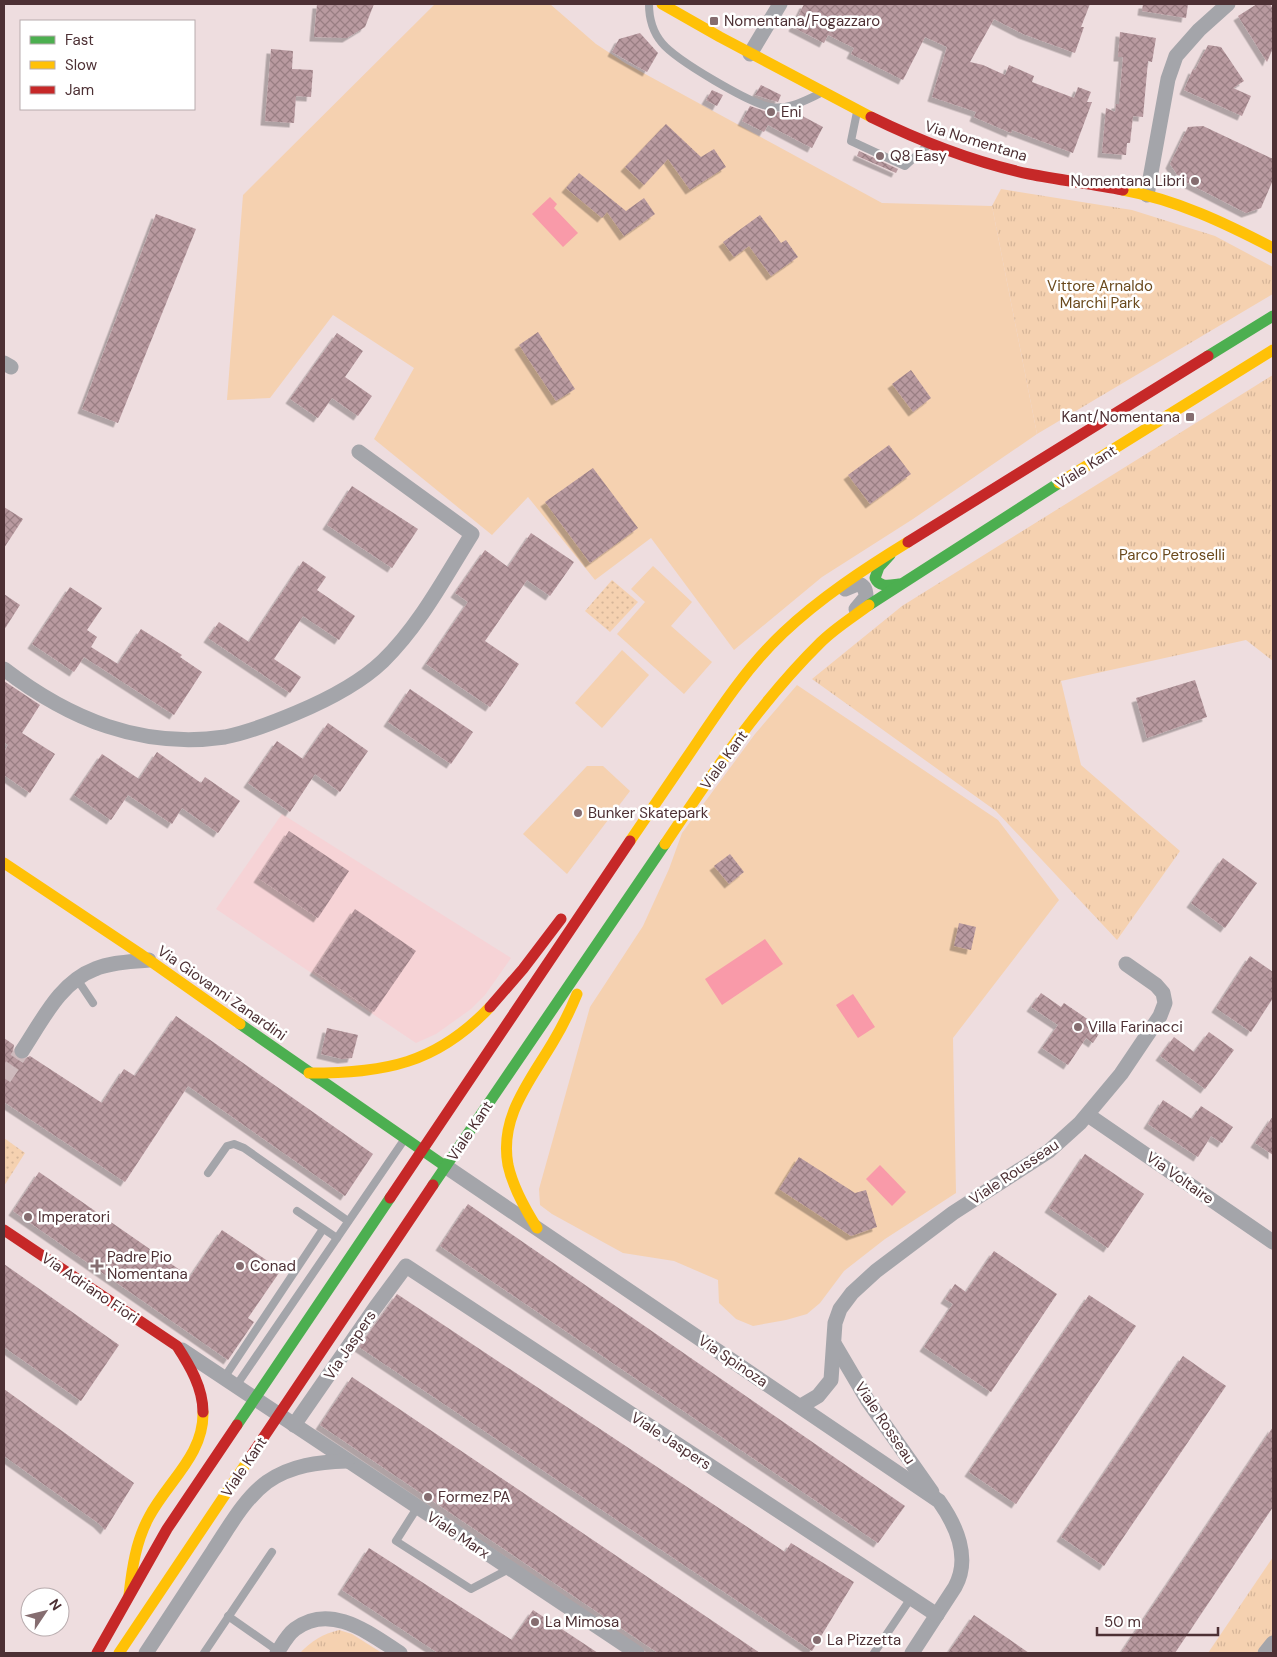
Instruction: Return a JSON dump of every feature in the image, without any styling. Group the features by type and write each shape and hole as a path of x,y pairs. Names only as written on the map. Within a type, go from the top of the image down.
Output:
{"main road":[{"name":"Via Nomentana","path":"662,4 750,54 857,110 929,144 969,158 1024,172 1147,195 1197,212 1273,248"},
{"name":"Viale Kant","path":"97,1653 167,1529 614,864 720,708 754,665 782,634 814,606 904,544 1273,316"},
{"name":"Viale Kant","path":"119,1653 707,782 755,717 806,659 841,625 899,584 1273,350"},
{"name":"Viale Kant","path":"899,584 882,586 876,581 875,574 878,567 904,544"},
{"name":"Via Giovanni Zanardini","path":"4,863 149,960 423,1150"},
{"path":"310,1073 358,1073 383,1068 418,1058 448,1043 463,1032 487,1009 571,906 614,864"},
{"path":"537,1228 521,1201 512,1179 506,1146 507,1127 518,1098 568,1015 600,940"},
{"name":"Via Spinoza","path":"423,1150 446,1166"},
{"name":"Via Adriano Fiori","path":"4,1230 177,1346 192,1370 198,1385 203,1408 201,1431 196,1448 156,1506 145,1526 134,1557 129,1595"}],"street":[{"path":"750,54 780,4"},
{"path":"1147,195 1168,78 1176,56 1205,24 1228,4"},
{"path":"4,669 41,695 84,719 131,733 160,738 192,739 226,736 281,720 324,702 362,678 382,662 401,641 417,621 472,534 359,452"},
{"name":"Viale Kant","path":"782,634 844,590 854,585 860,585 865,590 866,597 841,625"},
{"path":"22,1051 61,994 76,979 106,965 149,960"},
{"name":"Viale Rousseau","path":"801,1406 814,1400 828,1385 832,1374 834,1326 840,1309 862,1283 953,1213 1048,1151 1088,1115 1121,1074 1164,1008 1164,998 1159,988 1126,964"},
{"name":"Via Voltaire","path":"1088,1115 1273,1242"},
{"name":"Via Spinoza","path":"446,1166 939,1501 956,1530 960,1542 962,1560 958,1582 912,1653"},
{"name":"Via Jaspers","path":"294,1425 406,1266"},
{"name":"Viale Jaspers","path":"406,1266 937,1615"},
{"name":"Viale Rosseau","path":"834,1344 868,1401 939,1501"},
{"name":"Via Adriano Fiori","path":"177,1346 279,1415"},
{"name":"Viale Marx","path":"279,1415 637,1653"},
{"name":"Viale Kant","path":"146,1653 235,1519 258,1490 271,1480 297,1467 321,1462 347,1461"},
{"path":"277,1652 295,1629 311,1620 329,1618 350,1623 400,1653"},
{"path":"1264,1653 1273,1643"}],"lane":[{"path":"649,4 653,29 668,49 682,60 749,100 771,108 781,107 797,104 824,92"},
{"path":"857,110 851,141 905,166 929,144"},
{"path":"76,979 93,1004"},
{"path":"230,1382 337,1238 405,1138"},
{"path":"208,1173 227,1146 234,1144 240,1146 348,1222"},
{"path":"297,1211 337,1238"},
{"path":"230,1382 323,1229"},
{"path":"417,1508 396,1541 471,1589 509,1569"},
{"path":"204,1653 272,1552"},
{"path":"874,1653 910,1598"},
{"path":"228,1616 277,1652"}],"shaded area":[{"path":"550,197 557,204 554,208 578,233 563,247 532,214"},
{"path":"282,814 511,958 485,995 471,1009 436,1034 416,1043 216,909"},
{"path":"765,939 783,964 722,1005 705,979"},
{"path":"853,994 875,1027 858,1038 836,1005"},
{"path":"880,1165 906,1192 892,1206 866,1179"}],"green space":[{"path":"435,4 550,4 596,44 625,63 882,203 992,206 1037,434 913,519 822,577 734,650 651,538 595,580 528,497 492,535 374,439 414,368 333,315 270,398 227,400 243,195"},
{"name":"Vittore Arnaldo Marchi Park","path":"1001,189 1132,210 1215,236 1273,267 1273,294 1037,434 992,206"},
{"name":"Parco Petroselli","path":"1273,375 1273,661 1246,640 1061,681 1081,765 1180,851 1117,940 996,811 812,679 902,606"},
{"path":"653,566 692,602 671,626 712,662 684,694 617,634 645,602 631,589"},
{"path":"612,580 638,602 610,632 585,611"},
{"path":"622,650 649,675 602,728 575,703"},
{"path":"797,685 998,820 1059,900 953,1038 956,1193 885,1239 844,1271 820,1303 807,1314 753,1326 736,1319 719,1303 718,1280 674,1261 623,1253 552,1214 540,1205 539,1189 590,1007 643,926 669,869 682,833 755,734"},
{"name":"Bunker Skatepark","path":"587,766 603,766 630,791 567,874 523,834"},
{"path":"4,1138 25,1153 4,1186"},
{"path":"1273,1557 1273,1653 1208,1653"},
{"path":"339,1630 352,1634 382,1653 300,1653 318,1638"}],"building":[{"path":"317,4 374,4 365,27 347,38 314,37"},
{"path":"804,4 1090,4 1081,27 1084,27 1075,53 1023,34 994,19 970,62 983,65 1005,75 1009,65 1034,76 1032,82 1074,98 1078,87 1091,92 1087,102 1092,102 1073,153 1012,130 1011,133 974,117 976,112 932,97 947,47 925,37 903,80 851,54 854,48 828,35 824,43 793,27"},
{"path":"1143,4 1188,4 1186,18 1142,11"},
{"path":"1257,4 1270,4 1273,9 1273,48 1267,62 1238,16"},
{"path":"1120,32 1156,38 1152,62 1148,61 1143,117 1133,116 1130,143 1127,143 1126,155 1102,153 1106,108 1115,112 1116,104 1119,104 1123,57 1118,57"},
{"path":"640,33 658,53 647,72 612,52 619,39"},
{"path":"1208,45 1221,47 1244,81 1233,88 1251,96 1242,116 1184,90 1193,69 1195,70"},
{"path":"271,49 293,51 292,69 313,70 311,97 296,96 294,123 265,121"},
{"path":"761,85 781,95 778,102 755,95"},
{"path":"712,90 723,95 717,106 706,100"},
{"name":"Eni","path":"750,106 770,113 793,111 823,127 812,148 768,125 764,132 742,121"},
{"path":"666,124 701,157 714,149 726,167 690,190 668,159 644,185 625,167"},
{"path":"1203,126 1273,159 1273,180 1261,208 1246,213 1180,179 1170,164 1188,127"},
{"path":"859,151 898,169 896,173 857,156"},
{"path":"579,173 626,211 644,198 655,214 624,236 607,212 602,218 566,188"},
{"path":"156,214 196,229 118,423 82,409"},
{"path":"760,215 781,243 786,240 798,257 771,276 749,246 734,257 723,242"},
{"path":"538,332 575,389 556,401 519,345"},
{"path":"337,333 363,351 345,377 372,396 358,416 332,398 318,418 290,399"},
{"path":"911,370 931,398 913,412 892,384"},
{"path":"889,445 911,474 870,504 848,475"},
{"path":"593,468 638,528 590,563 545,502"},
{"path":"352,486 418,529 392,568 327,525"},
{"path":"4,507 23,519 4,548"},
{"path":"531,533 574,562 550,596 527,580 485,641 519,664 490,707 426,664 468,602 455,593 485,550 508,567"},
{"path":"303,561 326,577 317,590 355,616 339,640 303,616 274,659 301,677 290,693 208,638 219,622 249,642"},
{"path":"70,587 102,608 87,630 97,637 91,647 118,664 141,629 182,655 180,657 202,672 174,715 84,657 74,672 32,644"},
{"path":"4,594 20,605 4,630"},
{"path":"1195,680 1207,717 1147,738 1136,698"},
{"path":"4,681 40,705 22,733 55,754 30,793 4,775 4,752 8,745 4,742"},
{"path":"410,689 473,732 451,764 388,722"},
{"path":"328,723 368,751 340,792 315,774 290,812 248,783 277,741 303,759"},
{"path":"157,752 201,783 205,777 240,801 218,833 182,808 172,824 128,795 111,820 74,795 102,754 139,779"},
{"path":"289,831 349,871 318,918 258,878"},
{"path":"730,854 744,872 729,884 714,866"},
{"path":"1223,858 1257,883 1225,928 1191,903"},
{"path":"355,909 416,951 374,1012 314,971"},
{"path":"959,923 976,927 971,950 954,946"},
{"path":"1250,956 1273,972 1273,998 1251,1032 1216,1008"},
{"name":"Villa Farinacci","path":"1041,993 1061,1007 1064,1003 1102,1029 1093,1043 1086,1038 1068,1065 1042,1048 1058,1025 1031,1007"},
{"path":"176,1016 373,1154 345,1196 188,1086 125,1182 4,1102 4,1038 14,1045 13,1051 17,1059 22,1060 30,1056 102,1103 124,1069 135,1076"},
{"path":"327,1028 358,1035 352,1058 342,1059 321,1054"},
{"path":"1209,1032 1234,1050 1205,1089 1160,1056 1174,1037 1194,1052"},
{"path":"1163,1100 1192,1119 1201,1106 1233,1127 1222,1143 1211,1136 1198,1157 1148,1124"},
{"path":"1273,1116 1273,1155 1255,1143"},
{"path":"1085,1154 1144,1194 1108,1248 1049,1208"},
{"path":"799,1157 855,1193 866,1190 877,1227 851,1236 779,1189"},
{"path":"39,1172 190,1277 222,1230 281,1270 248,1318 254,1322 228,1360 13,1211"},
{"path":"468,1204 905,1506 878,1543 440,1246"},
{"path":"994,1251 1057,1294 991,1392 924,1347 953,1304 945,1299 955,1284 966,1292"},
{"path":"4,1264 119,1345 81,1401 4,1347"},
{"path":"397,1294 785,1552 791,1543 854,1582 812,1651 359,1347"},
{"path":"1089,1295 1136,1326 1016,1504 969,1472"},
{"path":"1183,1356 1226,1386 1104,1566 1061,1537"},
{"path":"352,1377 760,1653 658,1653 320,1425"},
{"path":"4,1389 134,1483 105,1530 98,1523 4,1456"},
{"path":"1273,1427 1273,1507 1175,1653 1121,1653"},
{"path":"369,1548 512,1640 533,1610 598,1653 438,1653 342,1590"},
{"path":"974,1615 1029,1653 948,1653"}],"tunnel":[{"path":"4,1078 22,1051"}],"traffic: fast":[{"path":"1208,356 1273,316"},
{"path":"869,605 1059,483"},
{"path":"890,555 879,567 875,578 882,585 899,584"},
{"path":"433,1185 665,844"},
{"path":"240,1024 445,1166"},
{"path":"237,1425 390,1198"}],"traffic: slow":[{"path":"662,4 871,117"},
{"path":"1123,190 1182,206 1273,248"},
{"path":"1059,483 1273,350"},
{"path":"630,841 725,702 770,646 797,620 827,596 908,542"},
{"path":"665,844 719,765 778,689 826,637 869,605"},
{"path":"4,863 139,953 240,1024"},
{"path":"537,1228 520,1198 510,1174 506,1148 508,1131 518,1100 560,1031 577,994"},
{"path":"309,1073 362,1071 408,1061 429,1053 450,1041 470,1026 490,1007"},
{"path":"129,1595 135,1555 145,1526 157,1504 191,1455 202,1427 203,1412"},
{"path":"119,1653 251,1456"}],"traffic: jam":[{"path":"871,117 909,135 988,164 1029,174 1123,190"},
{"path":"908,542 1208,356"},
{"path":"390,1198 630,841"},
{"path":"490,1007 523,969 561,919"},
{"path":"251,1456 433,1185"},
{"path":"4,1230 177,1346 191,1369 198,1386 203,1412"},
{"path":"97,1653 167,1529 237,1425"}],"place":[{"name":"Nomentana/Fogazzaro","path":"714,21"},
{"name":"Eni","path":"771,112"},
{"name":"Q8 Easy","path":"880,156"},
{"name":"Nomentana Libri","path":"1195,181"},
{"name":"Kant/Nomentana","path":"1190,417"},
{"name":"Bunker Skatepark","path":"578,813"},
{"name":"Villa Farinacci","path":"1078,1027"},
{"name":"Imperatori","path":"28,1217"},
{"name":"Padre Pio Nomentana","path":"97,1266"},
{"name":"Conad","path":"240,1266"},
{"name":"Formez PA","path":"428,1497"},
{"name":"La Mimosa","path":"535,1622"},
{"name":"La Pizzetta","path":"817,1640"}]}
